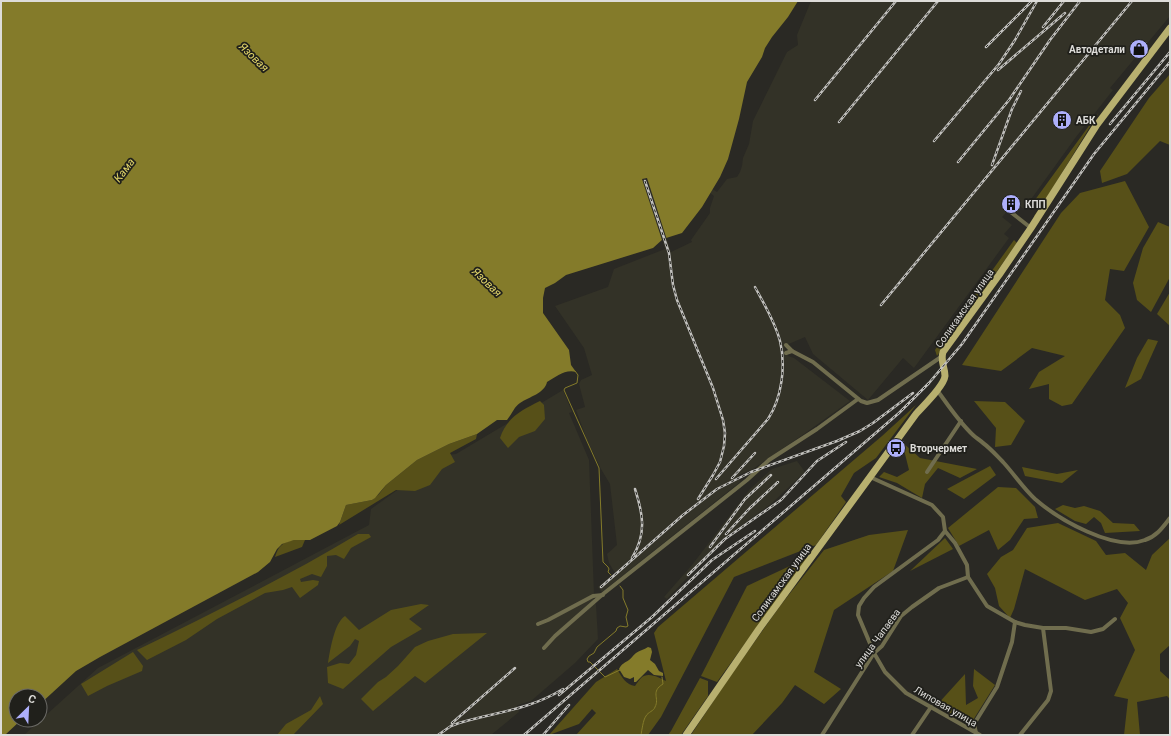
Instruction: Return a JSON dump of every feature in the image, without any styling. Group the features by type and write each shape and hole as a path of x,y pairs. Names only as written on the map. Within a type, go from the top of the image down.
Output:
{"main road":[{"name":"Соликамская улица","path":"686,735 759,629 916,414 944,380 945,376 941,357 944,352 1032,228 1096,126 1170,28"}],"street":[{"path":"1008,210 1032,228"},
{"path":"786,345 792,351 813,362 858,399 867,403 878,400 941,357"},
{"path":"786,353 792,351"},
{"path":"937,390 960,421 1003,463 1033,498 1049,511 1068,522 1092,534 1129,543 1145,540 1159,533 1170,518"},
{"path":"544,648 555,636 603,594 748,480 763,465 817,429 858,399"},
{"path":"927,472 960,421"},
{"path":"870,477 932,505 943,517 945,532 955,543 967,565 968,577 987,606 1015,622 1043,628 1066,628 1091,632 1103,628 1115,619"},
{"name":"Липовая улица","path":"945,532 938,540 874,587 859,606 858,615 874,653 885,672 906,693 977,734"},
{"name":"улица Чапаева","path":"822,735 874,653 882,646 901,616 939,588 968,577"},
{"path":"538,624 593,596 603,594"},
{"path":"977,734 974,724 997,686 1012,642 1015,622"},
{"path":"1020,735 1048,700 1051,691 1043,628"},
{"path":"912,735 931,707"}],"shaded area":[{"path":"811,1 1170,1 1170,16 1110,88 1113,90 1076,137 1024,209 1015,203 1002,217 1012,225 1004,234 1009,238 914,368 903,358 868,400 813,354 805,337 784,346 788,356 794,358 850,401 753,469 739,475 740,482 602,592 598,587 615,573 609,563 607,554 617,545 610,484 587,440 576,410 585,407 579,384 581,380 592,375 584,348 555,306 608,287 614,269 665,249 642,179 647,178 671,252 692,242 691,240 710,213 714,196 706,190 709,187 717,192 727,179 737,177 740,172 743,158 749,144 753,121 787,52 798,45 797,35"},
{"path":"1170,74 1170,145 1160,141 1127,174 1102,183 1100,171 1149,98"},
{"path":"1099,112 1035,217 1034,216 1039,209 1032,204"},
{"path":"1125,181 1149,227 1124,271 1110,269 1105,300 1120,315 1125,328 1072,404 1062,406 1049,399 1049,384 1029,389 1039,372 1065,356 1032,348 1001,371 962,365 1061,213 1080,193"},
{"path":"1158,222 1170,227 1170,277 1151,312 1137,300 1133,283 1143,248"},
{"path":"1014,240 1017,243 937,356 935,350"},
{"path":"1170,292 1170,326 1157,314"},
{"path":"1148,339 1158,341 1141,379 1125,388 1137,358"},
{"path":"563,390 572,412 569,413 589,460 594,599 596,605 598,639 575,663 531,701 518,705 519,712 491,735 24,735 32,728 48,728 48,713 98,668 369,525 371,509 446,455 456,454"},
{"path":"540,401 544,405 545,419 535,431 519,437 508,448 500,438 511,419 521,411"},
{"path":"974,401 1005,402 1025,421 1011,445 995,447 996,428"},
{"path":"916,405 876,458 854,473 841,496 846,502 816,545 734,577 661,717 648,735 576,735 596,713 592,709 579,724 549,735 596,682 617,669 624,680 635,686 641,678 647,675 661,678 666,681 654,633 658,627 882,436"},
{"path":"477,434 476,439 450,453 455,462 442,469 430,485 415,491 396,490 339,525 346,505 372,500 386,485 417,460 449,444"},
{"path":"902,442 920,458 977,469 960,478 938,468 925,484 922,498 897,483 879,477 884,472 897,477 909,470"},
{"path":"797,461 805,472 771,504 723,539 719,543 721,545 705,559 667,599 664,597 692,565 750,489 772,469"},
{"path":"990,466 996,475 964,499 947,489"},
{"path":"1022,467 1057,474 1078,470 1062,483 1025,476"},
{"path":"998,487 1016,488 1035,507 1038,518 1024,519 1010,540 998,550 989,530 959,546 948,528"},
{"path":"1063,505 1075,508 1084,506 1100,511 1113,523 1134,524 1140,531 1105,533 1101,523 1094,517 1086,524 1075,521 1055,509"},
{"path":"1058,523 1096,541 1106,555 1125,553 1146,570 1152,555 1170,538 1170,645 1160,654 1160,671 1170,680 1170,699 1167,696 1137,702 1140,735 1124,735 1128,699 1114,696 1135,650 1120,618 1128,603 1117,589 1085,600 1025,569 1010,618 999,606 995,588 987,574 1001,557 1013,550 1027,528"},
{"path":"908,530 893,571 834,610 814,672 841,689 824,704 795,685 782,703 752,735 691,735 726,682 780,606 824,550 869,535"},
{"path":"358,534 369,534 371,537 351,548 344,559 336,555 327,556 327,566 321,577 312,574 300,579 301,582 313,580 319,581 318,585 300,598 292,587 265,593 217,619 186,640 147,660 137,650 277,580"},
{"path":"945,538 953,549 910,571"},
{"path":"294,540 305,540 302,547 275,557 282,545"},
{"path":"807,558 717,682 701,676 747,586"},
{"path":"421,604 429,605 409,619 422,629 391,647 343,689 328,683 327,667 340,663 349,664 356,655 359,641 355,639 350,646 328,663 335,631 345,616 359,630 391,610"},
{"path":"487,633 425,683 415,676 373,711 361,699 378,682 398,666 415,647 428,641 453,634"},
{"path":"133,652 143,666 142,671 88,696 81,684"},
{"path":"974,669 995,685 970,725 936,706 965,674 966,705 978,698 973,686"},
{"path":"700,678 708,681 708,696 681,735 668,735 671,731"},
{"path":"320,696 323,704 293,735 277,735 286,724 311,710"}],"water":[{"name":"Кама","path":"1,1 798,1 765,48 762,57 747,82 728,159 720,177 702,207 682,233 663,239 653,248 566,275 545,288 543,313 569,350 571,365 576,372 572,371 564,373 547,382 546,386 540,392 518,405 507,420 497,420 477,434 449,444 417,460 386,485 372,500 346,505 337,526 310,540 294,540 282,544 277,549 270,562 258,572 76,671 48,697 48,688 8,688 8,728 12,728 5,735 1,735"},
{"path":"648,647 651,648 652,652 650,660 655,664 659,671 663,673 663,676 654,675 648,670 636,682 634,682 634,677 630,679 624,677 619,669 621,665 636,653"}],"pier":[{"path":"647,178 667,240 663,243 642,179"}],"waterway":[{"name":"Язовая","path":"575,371 578,375 577,383 565,388 564,390 599,468 603,562 608,567 608,572 611,575"},
{"name":"Язовая","path":"620,586 623,590 623,598 628,610 626,617 628,626 620,626 617,628 616,631 597,647 594,653 587,659 588,662 590,662 605,677 620,670"},
{"name":"Язовая","path":"641,735 643,722 656,704 656,692 663,684 662,677"}],"railway":[{"path":"815,100 896,1"},
{"path":"839,122 938,1"},
{"path":"986,47 1032,1"},
{"path":"934,141 999,64 1015,40 1037,1"},
{"path":"1043,27 1064,1"},
{"path":"958,162 1009,100 1050,40 1080,1"},
{"path":"881,305 1132,1"},
{"path":"998,70 1065,13"},
{"path":"1110,124 1170,52"},
{"path":"524,735 899,413 929,383 962,344 1094,154 1170,62"},
{"path":"992,165 1012,109 1021,91"},
{"path":"645,181 669,253 673,285 677,300 713,388 723,420 725,433 724,446 720,462 698,499"},
{"path":"716,479 768,419 773,411 780,391 783,371 780,341 772,320 755,287"},
{"path":"601,587 683,515 717,489 751,472 837,441 860,431 913,393"},
{"path":"688,575 725,539 781,500 817,461 846,442"},
{"path":"732,478 755,453"},
{"path":"710,547 745,499 771,475"},
{"path":"726,534 750,508 778,482"},
{"path":"632,558 637,549 642,532 642,515 635,489"},
{"path":"559,695 652,617 712,560 755,531"},
{"path":"452,723 515,668"},
{"path":"438,735 451,726 459,723 538,702 563,689"},
{"path":"543,735 569,705"}],"place":[{"name":"Автодетали","path":"1139,49"},
{"name":"АБК","path":"1062,120"},
{"name":"КПП","path":"1011,204"},
{"name":"Вторчермет","path":"896,448"}]}
